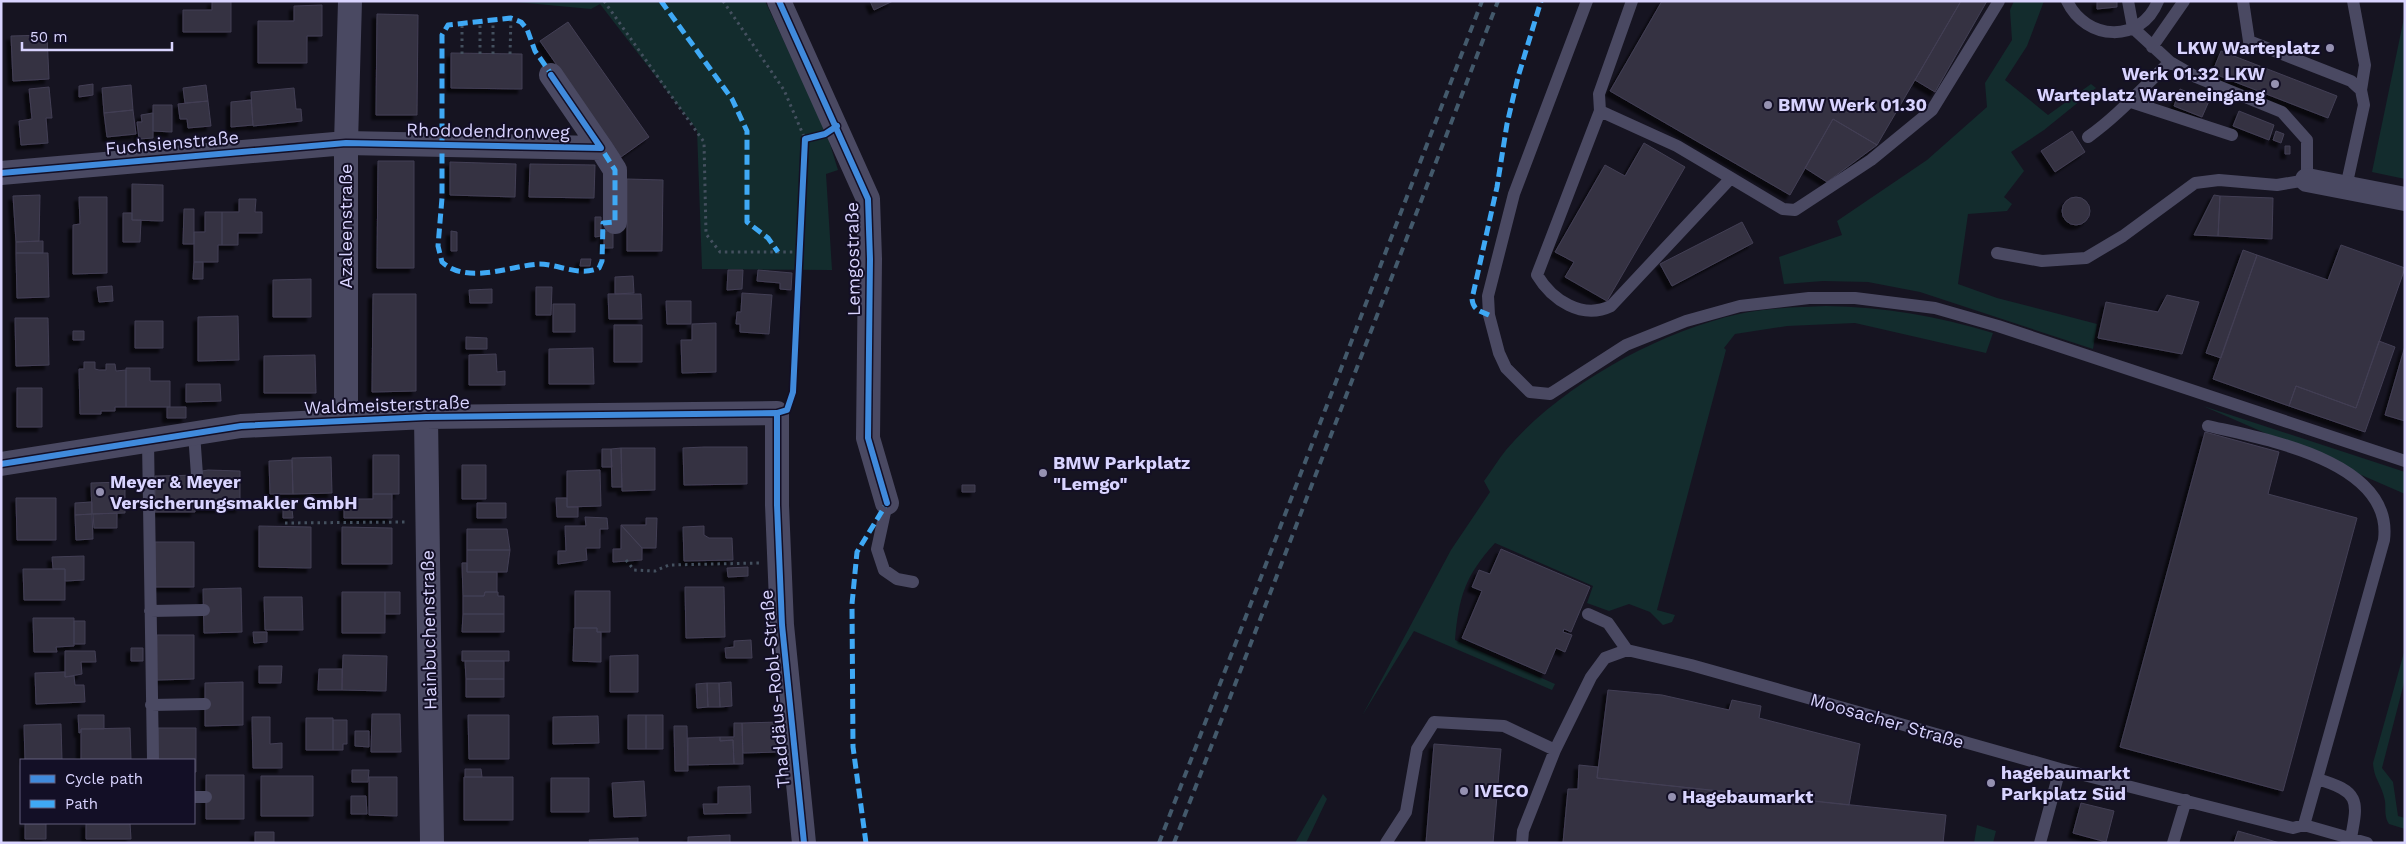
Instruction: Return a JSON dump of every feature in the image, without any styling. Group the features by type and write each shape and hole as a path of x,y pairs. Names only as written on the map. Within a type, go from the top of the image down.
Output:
{"street":[{"name":"Azaleenstraße","path":"346,420 346,143 350,1"},
{"name":"Lemgostraße","path":"786,3 868,199 870,259 868,438 888,502"},
{"name":"Rhododendronweg","path":"551,74 615,170 615,222"},
{"name":"Rhododendronweg","path":"346,143 601,148"},
{"name":"Fuchsienstraße","path":"1,173 346,143"},
{"path":"2307,180 2405,199"},
{"name":"Waldmeisterstraße","path":"1,464 241,426 426,417 777,413"},
{"name":"Thaddäus-Robl-Straße","path":"777,413 782,625 804,843"},
{"name":"Hainbuchenstraße","path":"426,417 432,843"}],"lane":[{"path":"1587,1 1514,194 1488,296 1489,315 1499,353 1506,368 1524,386 1538,394 1550,394 1626,345 1686,321 1740,306 1809,298 1855,298 1935,308 1998,326 2405,461"},
{"path":"1632,1 1599,94 1600,111 1537,275 1544,286 1562,302 1585,312 1599,312 1611,306 1731,178"},
{"path":"1600,111 1677,146 1783,209 1795,210 1871,160 1932,110 1973,47 1999,1"},
{"path":"2068,1 2072,12 2084,24 2100,31 2116,33 2132,28 2146,20 2158,1"},
{"path":"1997,253 2042,261 2086,258 2123,236 2195,183 2219,180 2278,185 2307,180 2307,140 2282,112 2196,77 2170,62 2132,28 2128,1"},
{"path":"2152,47 2184,1"},
{"path":"2243,1 2249,41 2352,81 2361,90"},
{"path":"2346,187 2364,105 2361,90 2365,65 2353,1"},
{"path":"2088,137 2113,120 2128,101 2170,62"},
{"path":"2128,101 2232,135"},
{"path":"2208,426 2281,443 2349,473 2360,480 2371,493 2382,513 2386,526 2384,540 2304,825"},
{"path":"194,433 197,475"},
{"path":"148,441 152,568 150,611 154,657 151,705 154,754"},
{"path":"888,502 878,550 884,570 897,579 913,582"},
{"path":"150,611 204,610"},
{"path":"1522,843 1523,832 1555,750 1591,677 1605,658 1627,650 1608,623 1588,614"},
{"name":"Moosacher Straße","path":"1627,650 1691,665 2060,769 2293,828 2304,825 2350,840 2367,843"},
{"path":"151,705 205,704"},
{"path":"1386,843 1406,812 1417,749 1434,722 1504,726 1555,750"},
{"path":"2040,843 2060,769"},
{"path":"2317,779 2341,786 2354,798 2356,814 2350,840"},
{"path":"2174,843 2186,800"}],"path":[{"path":"604,1 704,142 706,234 720,252 800,252"},
{"path":"723,1 784,90 805,139"},
{"path":"510,54 511,18"},
{"path":"493,20 493,54"},
{"path":"480,22 480,54"},
{"path":"462,23 462,54"},
{"path":"285,523 428,522"},
{"path":"626,560 634,570 655,571 669,565 780,562"}],"green space":[{"path":"505,1 765,1 825,128 838,170 826,174 832,270 702,269 697,130 600,4 591,9"},
{"path":"2014,1 2044,1 2027,46 2005,80 2048,115 2091,84 2096,88 2044,130 2011,152 2024,171 2004,197 2012,204 2007,211 1968,214 1958,284 1997,298 2097,324 2093,349 1920,292 1868,282 1823,281 1784,284 1779,257 1842,235 1837,221 1927,160 1987,107 1985,83 2012,40 2010,10"},
{"path":"2405,13 2405,179 2372,172"},
{"path":"1826,306 1890,310 1952,322 1993,333 1986,353 1855,323 1787,326 1735,334 1724,348 1726,350 1657,610 1675,615 1672,622 1663,625 1650,612 1629,604 1609,611 1587,603 1593,586 1495,543 1477,566 1465,587 1455,640 1555,684 1552,690 1414,631 1362,716 1451,550 1490,492 1484,481 1506,450 1554,404 1612,365 1644,348 1708,322 1750,312"},
{"path":"2203,406 2405,472 2405,494"},
{"path":"2405,649 2405,679 2382,768 2393,782 2398,816 2405,818 2405,829 2389,824 2387,821 2384,795 2375,774 2373,763"},
{"path":"1323,794 1327,799 1306,843 1295,843"},
{"path":"1977,825 1996,831 1993,843 1974,843"}],"building":[{"path":"212,1 231,1 231,32 183,32 183,10 212,10"},
{"path":"870,1 893,1 874,10"},
{"name":"BMW Werk 01.30","path":"1662,1 1961,1 1877,145 1833,119 1790,195 1610,91"},
{"path":"1961,1 1987,1 1935,92 1915,80"},
{"path":"2097,1 2117,1 2117,7 2097,9"},
{"path":"322,5 322,36 307,36 307,63 258,63 258,21 294,21 294,6"},
{"path":"377,14 418,15 417,115 376,115"},
{"path":"568,22 649,137 621,157 540,41"},
{"path":"47,35 49,79 13,81 11,36"},
{"name":"Werk 01.32 LKW Warteplatz Wareneingang","path":"2221,51 2337,96 2328,118 2212,73"},
{"path":"451,53 522,54 522,89 451,88"},
{"path":"93,84 93,95 79,97 79,86"},
{"path":"131,85 133,110 104,113 102,88"},
{"path":"206,85 208,101 185,103 183,88"},
{"path":"49,87 52,118 46,118 48,143 21,145 19,121 32,119 29,89"},
{"path":"294,88 296,109 301,109 302,121 253,126 251,92"},
{"path":"2180,89 2209,101 2202,117 2174,106"},
{"path":"251,100 253,125 231,127 231,102"},
{"path":"208,101 211,126 188,128 187,119 180,119 178,104"},
{"path":"153,105 172,105 172,132 153,131"},
{"path":"133,110 136,134 107,137 104,113"},
{"path":"2239,111 2274,125 2269,140 2233,126"},
{"path":"153,113 153,138 139,139 137,122 142,122 141,115"},
{"path":"1833,119 1877,145 1827,182 1805,168"},
{"path":"2072,131 2085,152 2055,172 2041,151"},
{"path":"2276,131 2284,134 2281,143 2273,140"},
{"path":"1644,143 1685,167 1607,301 1565,277 1574,262 1555,252 1605,165 1625,176"},
{"path":"2285,146 2290,146 2290,154 2285,154"},
{"path":"378,161 414,161 414,268 377,268"},
{"path":"450,162 516,164 515,197 450,195"},
{"path":"530,164 595,165 594,198 529,197"},
{"path":"627,179 663,180 662,251 627,251"},
{"path":"132,184 163,185 163,221 132,220"},
{"path":"40,195 39,241 16,242 13,196"},
{"path":"2214,195 2220,196 2218,236 2194,235"},
{"path":"2220,196 2273,198 2272,239 2218,236"},
{"path":"79,197 107,197 107,273 73,274 73,225 80,224"},
{"path":"2076,197 2086,201 2090,211 2086,221 2076,225 2066,221 2062,211 2066,201"},
{"path":"239,199 256,199 255,212 262,212 262,233 238,233 238,245 222,245 222,212 239,212"},
{"path":"184,209 194,209 194,244 183,244"},
{"path":"205,212 222,212 222,245 218,245 218,262 194,262 194,232 205,232"},
{"path":"123,213 132,213 132,220 141,220 140,242 123,242"},
{"path":"595,217 601,217 601,236 595,237"},
{"path":"1742,222 1753,243 1672,286 1660,264"},
{"path":"451,231 457,232 457,251 451,251"},
{"path":"604,231 613,231 613,248 604,248"},
{"path":"43,241 43,253 16,253 16,242"},
{"path":"2341,245 2405,268 2356,408 2296,386 2289,406 2213,379 2257,255 2328,280"},
{"path":"2243,250 2257,255 2221,358 2206,353"},
{"path":"16,253 48,253 49,297 17,298"},
{"path":"581,259 591,259 590,266 580,266"},
{"path":"194,262 203,262 203,279 193,279"},
{"path":"728,270 743,270 742,289 727,290"},
{"path":"758,270 792,273 791,290 780,289 780,283 757,281"},
{"path":"633,276 634,293 615,294 615,277"},
{"path":"311,279 311,317 273,317 273,280"},
{"path":"112,286 113,301 99,302 97,287"},
{"path":"536,287 552,287 551,315 536,315"},
{"path":"492,289 492,303 470,303 469,290"},
{"path":"742,293 772,295 769,334 740,332 740,324 736,324 737,312 741,312"},
{"path":"373,294 416,294 416,391 372,392"},
{"path":"608,294 641,294 642,319 609,319"},
{"path":"2167,295 2199,302 2182,354 2098,338 2106,302 2158,312"},
{"path":"666,301 691,301 691,324 667,324"},
{"path":"553,304 575,304 575,332 553,332"},
{"path":"238,316 239,360 198,361 198,317"},
{"path":"15,318 48,318 49,365 16,366"},
{"path":"135,321 163,321 163,348 135,348"},
{"path":"716,323 716,372 682,373 681,340 692,340 692,324"},
{"path":"614,325 642,325 642,362 614,362"},
{"path":"73,331 84,331 84,340 73,340"},
{"path":"466,337 487,338 487,349 466,349"},
{"path":"2379,341 2395,347 2365,432 2289,406 2296,386 2356,408"},
{"path":"2405,346 2405,421 2385,415"},
{"path":"593,348 594,384 549,384 549,349"},
{"path":"496,354 497,372 505,371 505,385 469,385 469,355"},
{"path":"315,355 316,393 264,393 264,356"},
{"path":"84,362 95,362 95,369 99,370 106,370 106,364 115,364 116,371 126,370 126,407 115,407 115,411 101,411 101,414 80,414 79,369 84,369"},
{"path":"126,368 150,368 150,381 170,381 170,407 126,407"},
{"path":"186,384 220,384 221,401 186,402"},
{"path":"17,388 42,388 42,427 17,427"},
{"path":"167,407 186,407 186,418 167,418"},
{"path":"2205,432 2279,452 2268,494 2357,518 2283,791 2120,747"},
{"path":"747,447 747,484 684,485 683,448"},
{"path":"621,448 655,448 655,490 622,491"},
{"path":"621,448 622,487 612,487 611,449"},
{"path":"602,449 611,449 612,467 602,467"},
{"path":"373,455 399,455 399,494 373,494"},
{"path":"331,457 332,493 293,494 292,458"},
{"path":"292,460 293,494 270,494 269,461"},
{"path":"462,465 486,465 486,499 462,499"},
{"path":"600,470 601,506 567,507 567,471"},
{"path":"202,471 240,471 240,508 195,508 195,512 155,512 155,476 202,475"},
{"path":"125,482 125,513 92,514 91,483"},
{"path":"962,485 975,485 975,492 962,492"},
{"path":"373,494 392,494 392,518 344,518 344,499 373,499"},
{"path":"16,498 56,498 56,540 17,540"},
{"path":"556,498 567,498 567,507 578,507 578,517 557,517"},
{"path":"92,502 92,514 75,515 75,503"},
{"path":"477,503 506,503 506,518 477,518"},
{"path":"283,509 292,509 293,518 283,518"},
{"path":"117,513 117,528 94,528 93,514"},
{"path":"92,514 93,539 76,540 75,515"},
{"path":"585,517 607,518 608,529 600,529 600,548 586,548 587,560 558,564 558,551 566,551 565,526 586,526"},
{"path":"646,518 657,518 656,548 642,548 621,525 646,525"},
{"path":"621,525 642,548 642,560 613,562 613,549 621,549"},
{"path":"259,526 311,527 311,568 259,567"},
{"path":"704,526 704,535 709,538 732,538 733,560 684,561 683,527"},
{"path":"342,527 392,528 392,564 342,564"},
{"path":"467,529 507,529 510,550 467,550"},
{"path":"155,542 194,542 194,587 155,587"},
{"path":"1501,549 1590,587 1571,632 1564,629 1563,632 1572,635 1565,652 1556,648 1545,674 1462,638 1482,591 1472,587 1479,570 1490,574"},
{"path":"467,550 510,550 507,572 467,572"},
{"path":"84,556 84,580 65,581 65,569 53,569 52,557"},
{"path":"462,563 467,563 467,572 497,572 497,592 485,592 484,596 463,596"},
{"path":"748,567 748,576 728,577 727,568"},
{"path":"23,569 65,569 65,600 24,600"},
{"path":"685,587 724,587 725,637 686,638"},
{"path":"241,588 242,632 204,633 203,589"},
{"path":"575,591 610,591 610,632 597,632 597,628 575,628"},
{"path":"342,592 385,592 385,633 342,633"},
{"path":"385,592 400,592 400,614 385,614"},
{"path":"485,592 498,592 498,596 504,596 504,614 463,614 463,596 484,596"},
{"path":"264,597 302,597 303,630 265,630"},
{"path":"463,614 504,614 504,632 462,632"},
{"path":"33,618 74,618 74,646 56,647 57,652 34,652"},
{"path":"74,621 85,621 85,644 74,644"},
{"path":"574,628 597,628 597,632 601,632 601,662 573,661"},
{"path":"253,632 267,632 267,642 254,643"},
{"path":"157,635 194,635 194,679 157,680"},
{"path":"751,640 752,658 726,658 725,648 734,647 734,641"},
{"path":"131,648 143,648 143,661 131,661"},
{"path":"65,651 95,651 96,662 81,662 82,674 65,677"},
{"path":"462,651 509,651 509,661 462,661"},
{"path":"343,655 387,656 386,691 342,690"},
{"path":"638,655 638,692 610,692 610,656"},
{"path":"465,661 504,661 504,679 466,679"},
{"path":"259,666 282,666 281,683 259,683"},
{"path":"319,669 342,669 342,690 318,690"},
{"path":"65,672 65,677 74,676 75,685 84,685 85,702 36,704 35,673"},
{"path":"466,679 504,679 504,697 466,697"},
{"path":"243,682 243,725 205,726 205,683"},
{"path":"731,682 732,706 720,707 719,683"},
{"path":"707,683 719,683 720,707 708,707"},
{"path":"707,683 708,707 697,708 696,684"},
{"path":"1608,690 1662,695 1729,710 1732,700 1761,706 1759,718 1860,744 1849,805 1597,778"},
{"path":"372,714 400,714 401,752 371,752"},
{"path":"78,715 104,715 104,729 81,729 79,733"},
{"path":"468,715 509,715 509,759 469,759"},
{"path":"628,715 646,715 646,749 628,749"},
{"path":"646,715 663,715 663,749 646,749"},
{"path":"598,716 599,743 553,744 553,717"},
{"path":"252,717 270,717 270,744 282,743 282,768 253,768"},
{"path":"306,718 333,718 333,750 306,750"},
{"path":"333,720 347,720 347,744 343,744 343,750 333,750"},
{"path":"779,722 780,752 743,753 742,723"},
{"path":"734,723 742,723 743,764 734,764 733,740 720,741 720,737 734,737"},
{"path":"61,724 62,759 25,759 24,725"},
{"path":"674,726 687,726 688,771 675,771"},
{"path":"130,728 131,759 81,759 81,729"},
{"path":"158,728 196,728 196,772 195,759 158,759"},
{"path":"355,731 369,731 369,747 355,746"},
{"path":"720,737 720,741 733,740 734,764 688,765 688,738"},
{"name":"IVECO","path":"1434,744 1501,749 1493,843 1426,843"},
{"name":"Hagebaumarkt","path":"1579,765 1598,767 1597,778 1946,815 1943,843 1563,843 1568,789 1578,789"},
{"path":"465,769 481,769 482,777 465,777"},
{"path":"352,770 369,770 368,782 352,782"},
{"path":"206,775 244,775 244,819 206,819"},
{"path":"261,776 313,776 313,816 261,816"},
{"path":"369,777 397,777 397,816 369,815"},
{"path":"464,777 513,777 513,820 464,820"},
{"path":"551,778 589,778 589,812 551,812"},
{"path":"644,781 646,816 614,817 612,783"},
{"path":"750,786 751,813 704,814 703,804 718,804 718,787"},
{"path":"351,796 366,796 367,814 351,814"},
{"path":"2081,803 2114,811 2106,842 2073,833"},
{"path":"25,824 46,824 46,839 25,839"},
{"path":"86,824 130,824 131,839 86,839"},
{"path":"2238,831 2280,843 2234,843"},
{"path":"255,832 274,832 274,843 255,843"},
{"path":"730,835 730,843 688,843 688,837"},
{"path":"638,838 638,843 590,843 589,840"}],"railway":[{"path":"1159,843 1482,1"},
{"path":"1174,843 1498,1"}],"marked path":[{"path":"661,1 732,99 747,131 747,222 768,238 778,252"},
{"path":"1489,315 1475,308 1472,299 1497,187 1507,124 1518,77 1541,1"},
{"path":"554,78 535,51 527,29 521,22 511,18 448,25 442,35 442,198 438,246 442,262 452,269 476,273 539,264 577,271 599,268 602,261 603,223 615,222 615,170 601,148"},
{"path":"866,843 853,747 852,604 857,552 887,503"}],"cycle path":[{"path":"779,1 868,199 870,259 868,438 887,503"},
{"path":"1,173 346,143 601,148 551,75"},
{"path":"1,464 241,426 426,417 777,413 787,410 793,392 805,139 825,134 837,126"},
{"path":"777,413 777,505 782,625 804,843"}],"place":[{"name":"LKW Warteplatz","path":"2330,48"},
{"name":"Werk 01.32 LKW Warteplatz Wareneingang","path":"2275,84"},
{"name":"BMW Werk 01.30","path":"1768,105"},
{"name":"BMW Parkplatz \"Lemgo\"","path":"1043,473"},
{"name":"Meyer & Meyer Versicherungsmakler GmbH","path":"100,492"},
{"name":"hagebaumarkt Parkplatz Süd","path":"1991,783"},
{"name":"IVECO","path":"1464,791"},
{"name":"Hagebaumarkt","path":"1672,797"}]}
